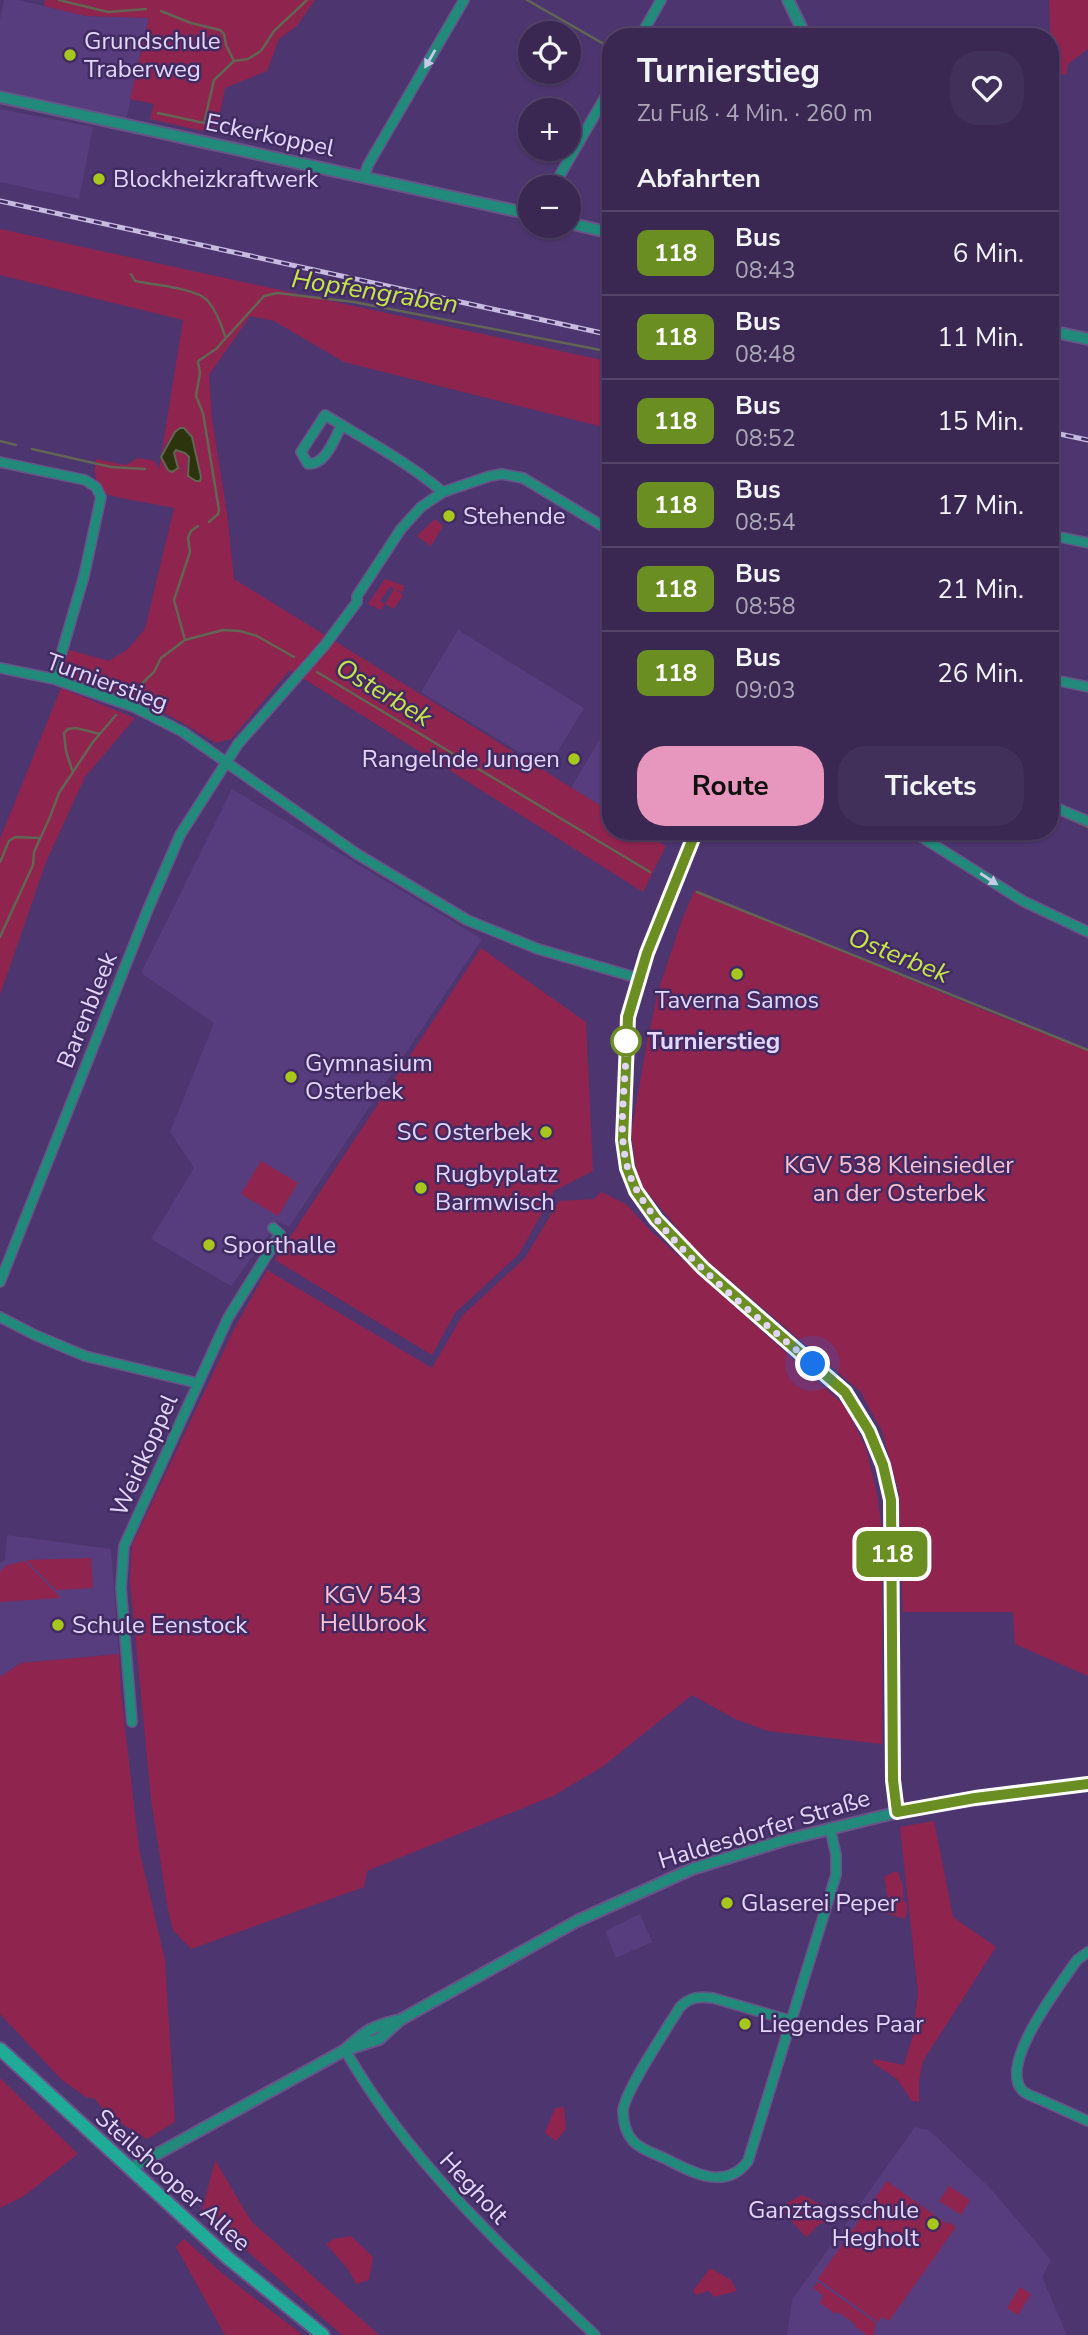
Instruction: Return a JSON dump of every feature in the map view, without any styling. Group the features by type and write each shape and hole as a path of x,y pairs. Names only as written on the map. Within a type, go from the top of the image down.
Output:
{"main road":[{"name":"Steilshooper Allee","path":"0,2049 228,2259 323,2335"}],"street":[{"path":"364,177 368,165 464,0"},
{"path":"645,28 661,0"},
{"path":"788,0 802,28"},
{"name":"Eckerkoppel","path":"0,97 518,211"},
{"path":"559,175 602,102"},
{"path":"581,226 602,231"},
{"path":"1059,333 1088,339"},
{"path":"342,425 322,460 316,464 309,464 304,460 301,452 325,415 342,425 425,476 443,492 502,474 523,478 602,526"},
{"path":"0,462 85,480 96,487 101,497 84,576 54,679"},
{"name":"Barenbleek","path":"0,1282 180,835 226,761 325,645 357,602 357,596 401,529 421,507 443,492"},
{"path":"1059,537 1088,543"},
{"name":"Turnierstieg","path":"0,667 54,679 134,707 183,732 357,854 467,920 538,949 638,978"},
{"path":"1059,681 1088,687"},
{"path":"1059,809 1088,821"},
{"path":"692,840 662,911 638,978 628,1017 623,1140 627,1168 636,1191 656,1219 703,1268 845,1392 869,1431 883,1465 891,1500 893,1780 897,1812"},
{"path":"927,840 1023,901 1088,932"},
{"name":"Weidkoppel","path":"132,1722 121,1588 124,1546 228,1318 280,1234 274,1228"},
{"path":"0,1317 85,1356 197,1383"},
{"name":"Haldesdorfer Straße","path":"130,2169 345,2050 379,2039 400,2020 545,1937 650,1886 729,1856 897,1812 975,1798 1088,1784"},
{"path":"792,2021 713,1998 700,1997 687,2001 680,2007 628,2093 623,2110 626,2129 631,2138 642,2147 713,2179 725,2177 746,2164 752,2153 792,2021 836,1875 836,1855 830,1828"},
{"path":"1088,1952 1077,1960 1020,2050 1016,2072 1017,2081 1024,2092 1088,2121"},
{"name":"Hegholt","path":"345,2050 393,2124 464,2209 595,2335"}],"shaded area":[{"name":"Grundschule Traberweg","path":"4,0 18,0 86,16 149,18 126,119 0,90 0,20"},
{"path":"0,109 93,127 79,199 0,182"},
{"path":"180,428 184,428 192,437 200,481 188,476 189,457 185,453 176,450 174,453 178,468 172,472 161,457"},
{"path":"458,630 584,708 547,769 421,692"},
{"path":"602,735 602,807 571,788"},
{"name":"Gymnasium Osterbek","path":"232,789 482,939 289,1227 278,1222 231,1286 151,1239 194,1168 170,1132 214,1023 141,973"},
{"name":"Schule Eenstock","path":"7,1535 111,1549 119,1654 21,1663 0,1677 0,1563 5,1560"},
{"path":"640,1914 652,1942 616,1958 605,1931"},
{"name":"Ganztagsschule Hegholt","path":"915,2127 930,2131 991,2189 1051,2260 1042,2277 1067,2335 787,2335 792,2300"}],"green space":[{"path":"45,0 315,0 297,26 279,39 267,71 225,88 216,134 150,119 154,104 130,99 149,18 86,16 44,6"},
{"path":"1049,0 1088,0 1088,49 1068,64 1066,75 1059,74 1059,28 1050,28"},
{"path":"0,229 602,360 602,427 344,362 274,321 250,316 209,375 212,419 234,579 602,806 602,840 656,840 666,846 643,892 290,670 231,739 216,743 137,700 66,678 65,664 69,650 109,661 128,649 145,629 174,508 107,494 97,483 95,464 96,459 126,465 138,458 155,461 159,469 183,320 0,275","holes":["175,432 192,437 201,477 187,466 189,457 185,453 176,450 173,453 178,468 165,464 165,447"]},
{"path":"435,519 443,526 431,546 417,536"},
{"path":"385,579 405,586 402,592 395,589 403,595 394,609 385,604 381,610 368,604","holes":["390,587 394,589 385,604 380,601"]},
{"path":"61,688 135,718 85,777 46,862 0,995 0,839"},
{"name":"KGV 538 Kleinsiedler an der Osterbek","path":"695,890 989,1012 1088,1050 1088,1676 1015,1644 1013,1612 903,1612 899,1493 882,1431 860,1391 699,1254 638,1181 631,1133 647,1043 658,992"},
{"path":"481,948 586,1022 593,1171 554,1191 519,1254 455,1313 432,1355 275,1260"},
{"path":"261,1161 298,1183 278,1216 241,1194"},
{"name":"KGV 543 Hellbrook","path":"601,1192 626,1204 651,1231 845,1406 866,1448 882,1529 882,1744 768,1731 735,1719 692,1695 602,1767 553,1796 367,1871 364,1887 191,1949 173,1930 151,1799 130,1580 132,1545 234,1329 267,1270 432,1368 462,1316 525,1258 559,1201 594,1199"},
{"path":"91,1558 93,1588 56,1590 26,1560"},
{"path":"25,1561 61,1598 0,1602 0,1572 7,1565"},
{"path":"119,1654 139,1849 165,1960 175,2122 147,2139 108,2115 95,2099 86,2097 62,2080 0,2014 0,1677 21,1663"},
{"path":"934,1821 953,1917 996,1947 923,2061 919,2102 912,2101 897,2079 873,2063 874,2059 904,2065 913,2035 918,1992 900,1827"},
{"path":"898,1872 903,1886 903,1900 907,1903 904,1919 886,1913 888,1898 884,1877"},
{"path":"0,2078 78,2154 24,2196 0,2208"},
{"path":"564,2107 566,2129 556,2141 545,2133 555,2108"},
{"path":"215,2160 251,2221 379,2335 342,2335 202,2211"},
{"path":"887,2181 947,2224 949,2222 956,2227 889,2321 882,2317 878,2322 818,2279"},
{"path":"949,2186 970,2200 961,2215 939,2201"},
{"path":"802,2195 825,2206 823,2223 806,2237 784,2213 785,2204"},
{"path":"351,2236 373,2257 369,2280 356,2284 348,2269 326,2244 334,2239"},
{"path":"184,2239 223,2274 303,2335 225,2335 176,2247"},
{"path":"710,2268 731,2280 737,2291 714,2297 709,2291 696,2295 693,2291"},
{"path":"818,2282 876,2323 874,2335 867,2335 838,2312 836,2314 820,2303 823,2295 813,2288"},
{"path":"1020,2287 1031,2294 1018,2315 1007,2308"}],"waterway":[{"path":"59,0 108,12 146,9"},
{"path":"158,113 204,123 214,80 234,61 248,59 261,51 274,31 307,0"},
{"name":"Hopfengraben","path":"527,0 602,43"},
{"path":"161,11 191,23 220,30 234,61"},
{"path":"131,274 135,281 201,296 213,308 225,336"},
{"name":"Hopfengraben","path":"209,522 219,510 203,413 196,396 200,373 198,361 216,349 264,296 277,293 354,302 602,350"},
{"path":"0,441 16,445"},
{"path":"32,449 111,467 145,469"},
{"name":"Hopfengraben","path":"185,640 174,600 190,552 188,538 191,531 198,526"},
{"name":"Osterbek","path":"131,694 154,672 161,658 185,640 223,630 257,636 294,657"},
{"name":"Osterbek","path":"317,672 650,872"},
{"name":"Osterbek","path":"0,937 33,865 34,852 59,793 93,742 116,715"},
{"name":"Osterbek","path":"72,770 64,733 68,729 76,728 100,734"},
{"path":"1059,814 1088,827"},
{"path":"0,862 9,841 15,837 40,838"},
{"name":"Osterbek","path":"697,892 1088,1050"}],"railway":[{"path":"0,201 602,333"},
{"path":"1059,434 1088,440"}],"bus line":[{"name":"118","path":"692,840 662,911 638,978 628,1017 623,1140 627,1168 636,1191 656,1219 703,1268 845,1392 869,1431 883,1465 891,1500 893,1780 897,1812 975,1798 1088,1784"}],"place":[{"name":"Grundschule Traberweg","path":"70,55"},
{"name":"Blockheizkraftwerk","path":"99,179"},
{"name":"Stehende","path":"449,516"},
{"name":"Rangelnde Jungen","path":"574,759"},
{"name":"Taverna Samos","path":"737,974"},
{"name":"Turnierstieg","path":"626,1041"},
{"name":"Gymnasium Osterbek","path":"291,1077"},
{"name":"SC Osterbek","path":"546,1132"},
{"name":"Rugbyplatz Barmwisch","path":"421,1188"},
{"name":"Sporthalle","path":"209,1245"},
{"name":"Schule Eenstock","path":"58,1625"},
{"name":"Glaserei Peper","path":"727,1903"},
{"name":"Liegendes Paar","path":"745,2024"},
{"name":"Ganztagsschule Hegholt","path":"933,2224"}],"route":[{"path":"626,1041 623,1140 627,1168 636,1191 656,1219 703,1268 813,1364"}]}
